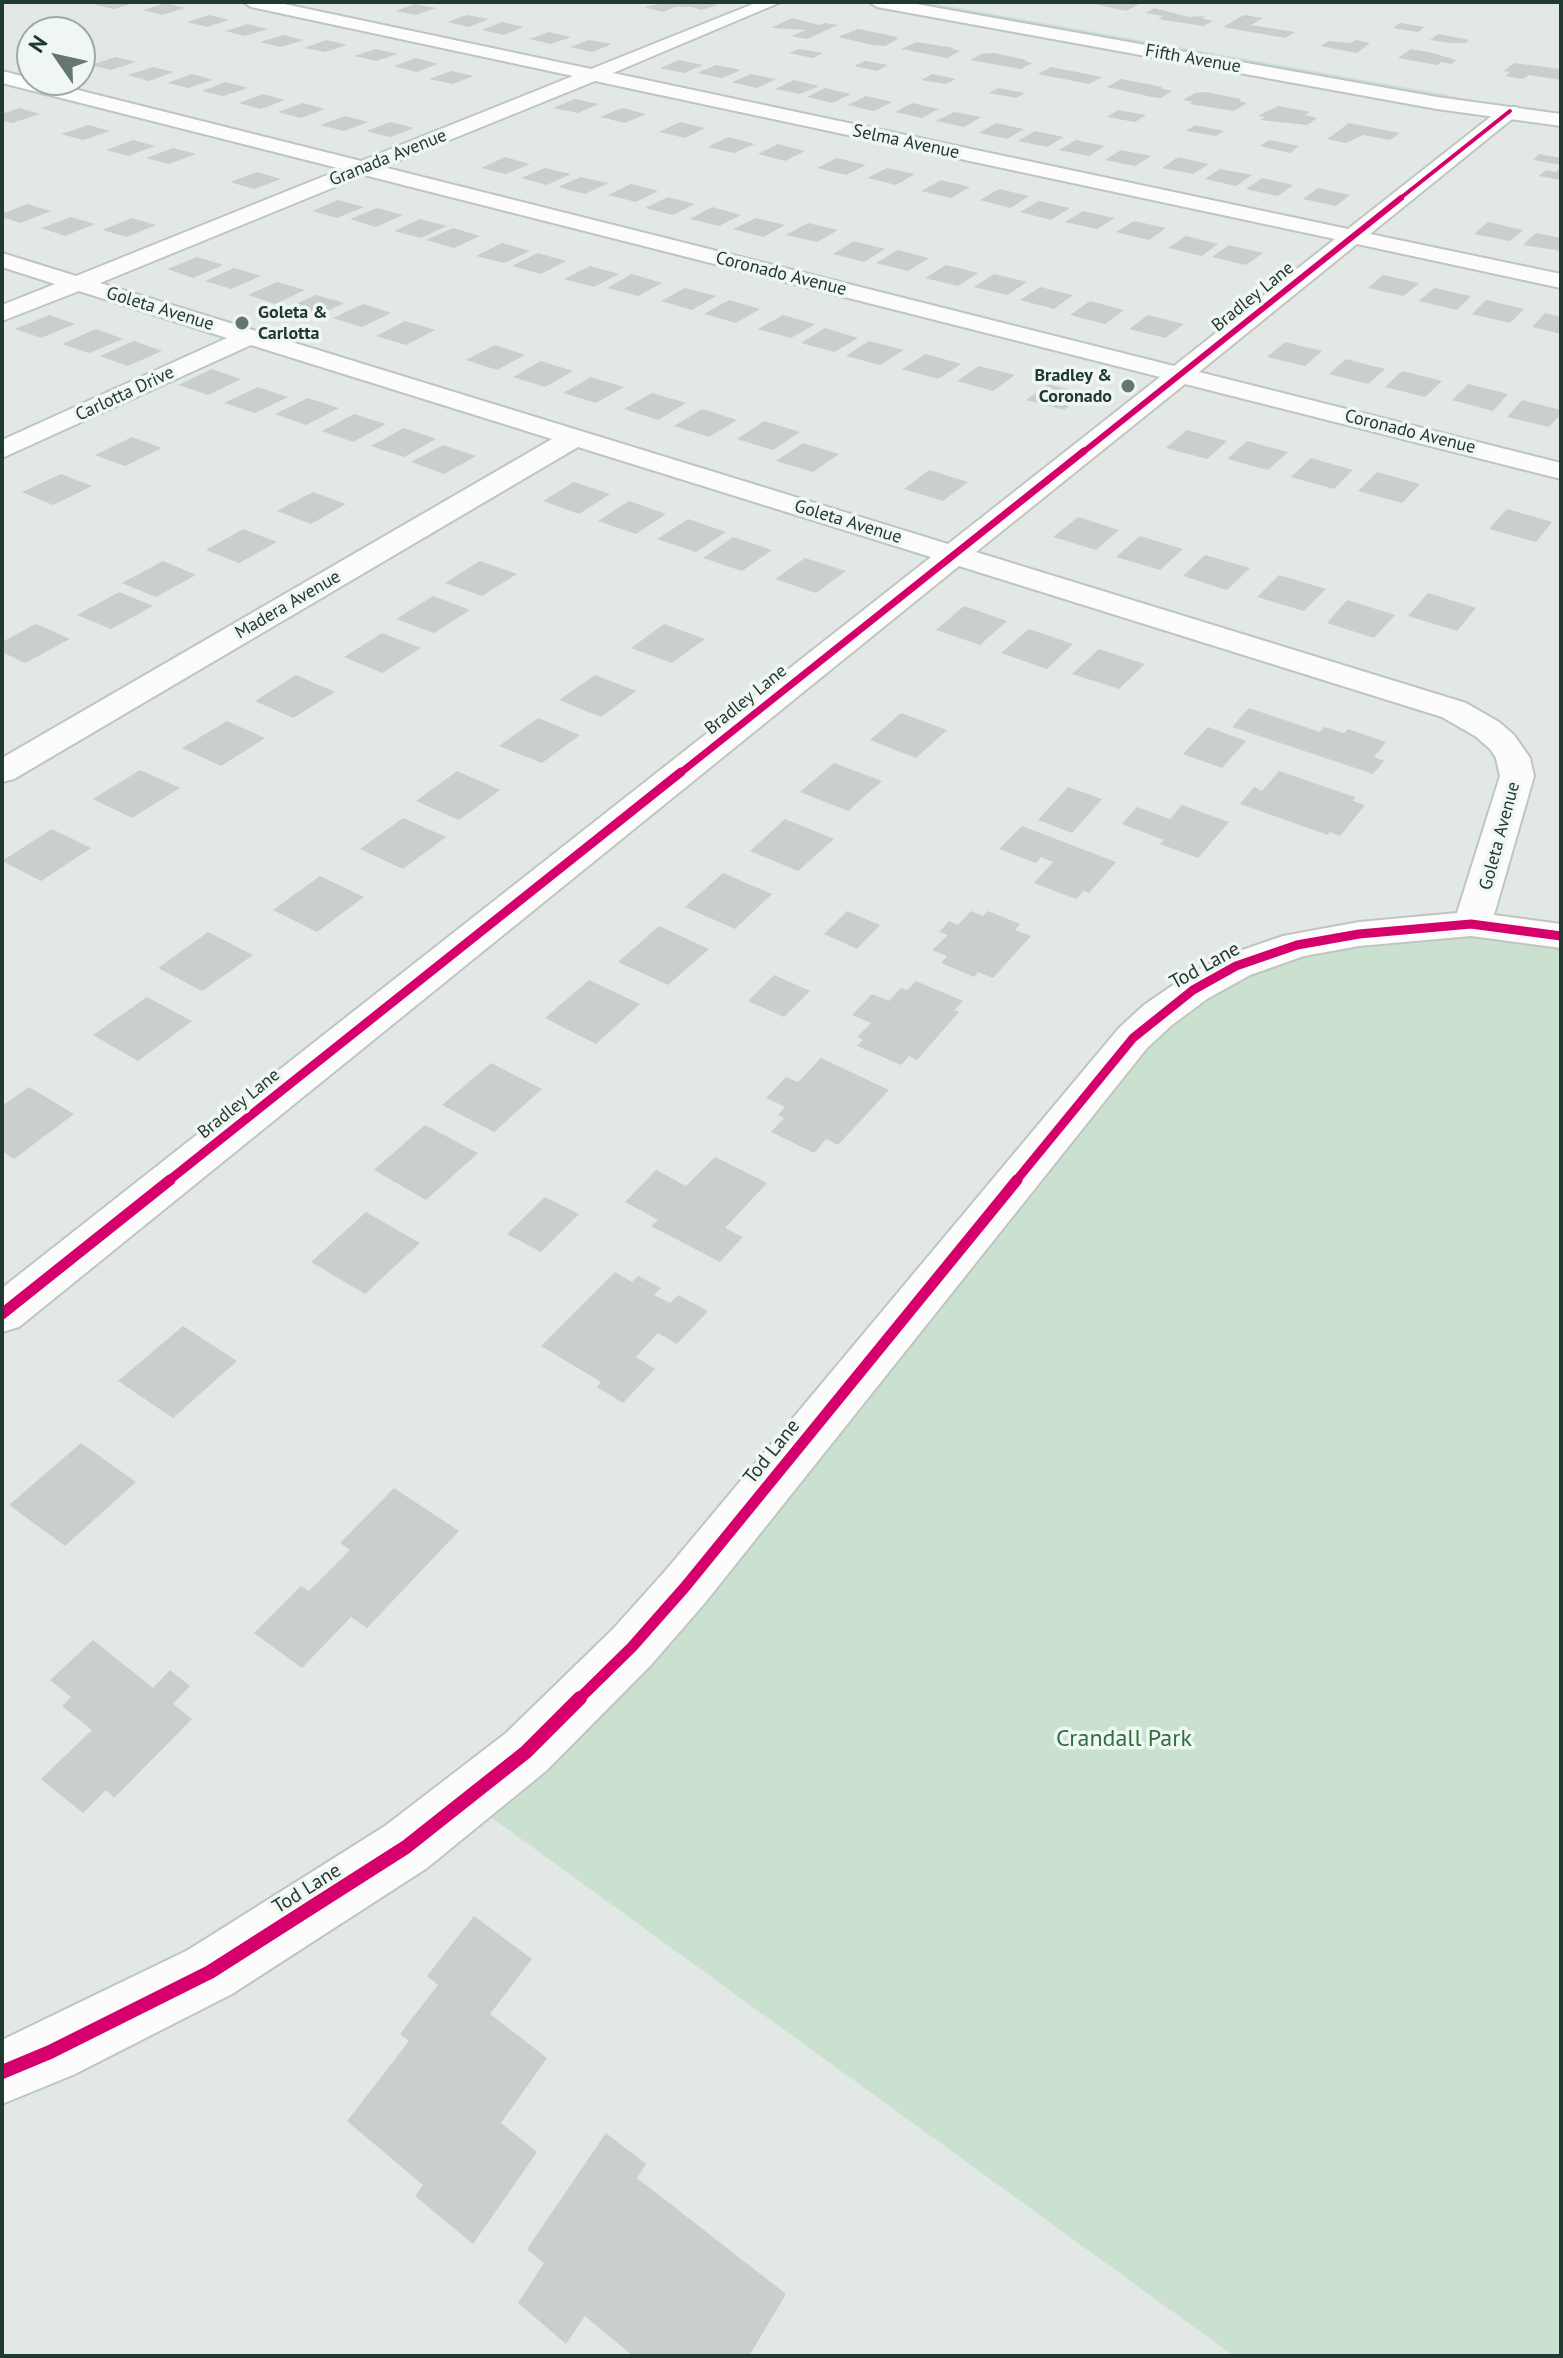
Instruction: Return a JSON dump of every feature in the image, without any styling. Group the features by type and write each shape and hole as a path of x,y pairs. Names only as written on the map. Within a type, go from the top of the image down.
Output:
{"street":[{"name":"Selma Avenue","path":"251,2 1561,281"},
{"name":"Granada Avenue","path":"2,314 773,2"},
{"name":"Fifth Avenue","path":"877,2 1437,103 1561,120"},
{"name":"Fifth Avenue","path":"925,2 1448,95 1510,111"},
{"name":"Coronado Avenue","path":"2,77 1561,471"},
{"name":"Bradley Lane","path":"2,1314 1510,111"},
{"name":"Goleta Avenue","path":"2,260 1454,710 1487,729 1513,758 1517,776 1482,899 1471,924"},
{"name":"Carlotta Drive","path":"2,450 249,337"},
{"name":"Madera Avenue","path":"2,772 574,438"},
{"name":"Tod Lane","path":"2,2072 50,2052 210,1972 406,1847 526,1752 632,1647 685,1587 1133,1038 1158,1015 1193,990 1236,966 1297,945 1359,934 1471,924 1561,936"}],"green space":[{"path":"877,2 925,2 1448,95 1510,111"},
{"name":"Crandall Park","path":"1359,934 1561,936 1561,2356 1234,2356 466,1799 1193,990"}],"building":[{"path":"104,2 134,3 114,9 95,5"},
{"path":"669,2 718,5 701,10 675,7 663,12 644,7"},
{"path":"1085,2 1143,2 1126,11"},
{"path":"166,3 185,8 162,15 143,10"},
{"path":"415,4 436,8 416,15 395,11"},
{"path":"1154,8 1189,17 1205,16 1201,18 1213,21 1203,26 1158,19 1163,16 1145,13"},
{"path":"209,15 229,20 207,27 187,22"},
{"path":"467,15 489,19 469,27 447,22"},
{"path":"1244,15 1263,18 1251,25 1295,32 1285,38 1223,27"},
{"path":"792,18 819,25 838,25 807,39 791,36 806,30 771,28"},
{"path":"502,22 524,27 504,35 482,30"},
{"path":"1400,23 1425,27 1418,32 1393,28"},
{"path":"248,24 268,29 245,36 225,31"},
{"path":"858,29 898,39 885,46 838,37"},
{"path":"549,32 571,37 551,44 529,39"},
{"path":"1438,34 1469,40 1450,43 1430,40"},
{"path":"283,35 304,40 281,47 260,42"},
{"path":"326,40 347,45 325,52 304,48"},
{"path":"589,40 612,44 592,52 570,47"},
{"path":"1356,40 1370,43 1357,53 1320,46 1329,41 1351,43"},
{"path":"916,42 960,51 947,58 901,49"},
{"path":"376,49 398,54 376,61 354,56"},
{"path":"799,49 823,53 813,58 789,53"},
{"path":"1411,49 1456,60 1451,64 1441,62 1437,65 1398,58"},
{"path":"994,53 1032,63 1021,69 970,60 981,54"},
{"path":"116,57 136,62 111,70 96,66 96,63"},
{"path":"416,58 438,64 416,72 394,66"},
{"path":"679,60 703,65 684,73 660,68"},
{"path":"865,61 888,65 877,71 854,66"},
{"path":"1514,63 1561,69 1561,80 1529,75 1523,79 1505,76 1510,72 1504,71"},
{"path":"716,65 741,70 722,78 697,73"},
{"path":"153,67 174,72 149,81 128,75"},
{"path":"1051,67 1102,77 1089,84 1038,74"},
{"path":"451,71 474,76 452,84 429,79"},
{"path":"192,74 213,80 188,88 167,83"},
{"path":"751,74 776,79 757,88 732,82"},
{"path":"932,74 956,79 946,84 921,80"},
{"path":"1121,79 1172,91 1161,98 1107,87"},
{"path":"794,80 819,86 800,94 775,89"},
{"path":"226,82 248,88 223,96 202,91"},
{"path":"825,88 851,94 832,103 807,97"},
{"path":"998,88 1025,93 1016,98 989,93"},
{"path":"1205,92 1247,103 1234,111 1189,104 1193,102 1183,100 1195,93"},
{"path":"263,94 285,100 261,109 239,103"},
{"path":"866,96 892,102 874,111 848,105"},
{"path":"575,99 599,104 578,113 553,108"},
{"path":"303,103 325,109 301,118 278,112"},
{"path":"912,103 939,109 922,118 895,112"},
{"path":"1278,106 1310,112 1305,115 1317,118 1307,125 1260,120 1265,117 1258,116"},
{"path":"19,108 40,114 12,123 2,121 2,114"},
{"path":"622,108 646,114 625,123 600,117"},
{"path":"1118,110 1146,115 1135,122 1107,117"},
{"path":"954,112 981,117 964,127 936,121"},
{"path":"345,116 368,122 344,131 320,125"},
{"path":"390,122 414,128 390,137 366,131"},
{"path":"680,122 705,128 685,138 659,132"},
{"path":"996,123 1024,129 1007,139 979,133"},
{"path":"1349,123 1400,133 1390,140 1363,135 1346,143 1327,139"},
{"path":"88,125 110,131 83,140 61,134"},
{"path":"1195,125 1224,131 1216,136 1186,131"},
{"path":"1035,131 1064,137 1047,147 1018,141"},
{"path":"728,137 755,144 734,153 708,147"},
{"path":"133,140 155,146 128,156 106,150"},
{"path":"1076,140 1105,146 1089,156 1059,150"},
{"path":"1269,140 1299,146 1290,153 1260,146"},
{"path":"778,144 805,151 785,161 758,154"},
{"path":"173,148 196,154 169,164 146,158"},
{"path":"1121,150 1151,156 1135,166 1105,160"},
{"path":"1539,154 1561,158 1561,165 1533,160"},
{"path":"505,157 530,164 506,174 481,168"},
{"path":"1178,157 1209,164 1193,174 1162,168"},
{"path":"837,158 866,165 846,175 817,168"},
{"path":"545,168 571,174 547,185 521,178"},
{"path":"887,168 915,174 896,185 867,178"},
{"path":"1561,168 1561,180 1539,176 1546,170 1556,172"},
{"path":"1220,169 1252,175 1236,186 1205,179"},
{"path":"257,172 281,179 254,189 230,182"},
{"path":"581,177 608,183 585,194 558,187"},
{"path":"1262,178 1293,185 1278,196 1246,189"},
{"path":"941,180 970,187 951,198 921,191"},
{"path":"631,184 658,191 636,202 608,195"},
{"path":"1318,188 1350,195 1336,206 1303,199"},
{"path":"999,189 1029,196 1010,208 980,200"},
{"path":"668,197 695,204 673,215 645,208"},
{"path":"338,200 364,207 337,218 312,211"},
{"path":"1039,201 1070,208 1051,220 1020,212"},
{"path":"27,204 51,211 20,223 2,217 2,214"},
{"path":"712,207 741,215 719,226 690,219"},
{"path":"377,208 403,215 376,227 350,219"},
{"path":"1083,211 1115,218 1097,229 1065,222"},
{"path":"71,217 95,224 65,236 41,228"},
{"path":"132,218 156,225 127,237 102,230"},
{"path":"756,218 785,225 763,237 733,229"},
{"path":"420,219 447,226 421,238 394,231"},
{"path":"1134,221 1166,228 1149,240 1116,232"},
{"path":"1488,222 1523,230 1510,241 1474,234"},
{"path":"808,223 838,230 817,242 786,235"},
{"path":"453,228 480,236 454,248 426,240"},
{"path":"1536,233 1561,238 1561,251 1523,245"},
{"path":"1186,236 1218,244 1202,256 1168,248"},
{"path":"854,241 885,249 864,262 833,254"},
{"path":"502,243 530,251 504,263 476,256"},
{"path":"1229,245 1263,253 1246,265 1212,257"},
{"path":"898,250 929,258 908,271 876,263"},
{"path":"538,253 566,261 541,274 512,266"},
{"path":"197,257 223,265 193,278 167,269"},
{"path":"946,265 978,273 958,286 925,278"},
{"path":"590,266 619,274 594,287 564,279"},
{"path":"234,268 261,276 231,289 205,281"},
{"path":"632,274 662,283 638,296 607,288"},
{"path":"994,274 1027,282 1007,295 974,287"},
{"path":"1383,275 1419,283 1404,296 1368,288"},
{"path":"277,282 305,290 275,304 248,295"},
{"path":"1040,287 1073,295 1054,309 1020,300"},
{"path":"685,288 716,296 692,310 661,301"},
{"path":"1434,288 1471,296 1457,310 1419,301"},
{"path":"316,295 344,303 315,317 286,308"},
{"path":"729,300 760,309 736,323 704,314"},
{"path":"1486,300 1524,309 1510,323 1472,314"},
{"path":"1090,301 1124,310 1105,324 1070,315"},
{"path":"363,304 391,313 362,327 333,318"},
{"path":"1545,313 1561,317 1561,334 1532,327"},
{"path":"49,315 75,324 41,338 15,329"},
{"path":"783,315 815,324 791,338 758,329"},
{"path":"1148,315 1184,324 1165,338 1129,329"},
{"path":"405,321 435,330 406,345 376,336"},
{"path":"825,328 858,338 834,352 801,343"},
{"path":"96,329 123,339 89,353 62,344"},
{"path":"134,341 162,351 128,366 100,356"},
{"path":"869,341 904,350 880,365 846,356"},
{"path":"1285,342 1322,351 1305,366 1267,357"},
{"path":"495,345 525,355 497,370 466,360"},
{"path":"926,354 961,364 938,379 902,369"},
{"path":"1346,359 1385,369 1368,384 1329,374"},
{"path":"541,361 573,371 545,387 513,377"},
{"path":"979,366 1015,375 993,391 957,381"},
{"path":"212,369 241,379 208,395 178,385"},
{"path":"1402,371 1442,381 1425,397 1385,387"},
{"path":"591,377 624,387 596,403 563,393"},
{"path":"1048,384 1085,394 1064,410 1026,400"},
{"path":"1468,384 1508,394 1493,411 1452,400"},
{"path":"258,387 288,397 255,413 224,403"},
{"path":"652,393 686,403 658,420 624,409"},
{"path":"308,398 339,408 306,425 275,414"},
{"path":"1522,400 1561,410 1561,414 1549,427 1507,417"},
{"path":"702,409 737,420 709,437 674,426"},
{"path":"354,414 386,424 353,442 322,431"},
{"path":"764,421 800,432 773,450 737,439"},
{"path":"404,428 436,439 404,457 371,446"},
{"path":"1187,430 1227,441 1207,459 1166,448"},
{"path":"132,437 162,448 125,466 95,455"},
{"path":"1247,441 1288,452 1268,470 1227,459"},
{"path":"803,443 839,454 813,472 776,461"},
{"path":"443,445 476,456 444,474 411,462"},
{"path":"1311,458 1353,470 1334,489 1291,477"},
{"path":"929,470 968,482 943,501 904,489"},
{"path":"1377,472 1420,484 1402,503 1358,491"},
{"path":"61,474 92,486 53,505 22,492"},
{"path":"574,482 610,494 579,514 543,501"},
{"path":"313,492 346,504 311,524 277,511"},
{"path":"629,501 666,514 636,534 598,521"},
{"path":"1507,509 1552,522 1536,542 1489,529"},
{"path":"1078,517 1119,530 1096,550 1053,537"},
{"path":"688,519 726,532 696,552 657,539"},
{"path":"243,529 277,542 239,563 206,550"},
{"path":"1140,536 1183,549 1160,570 1116,557"},
{"path":"733,537 772,550 742,571 703,558"},
{"path":"1205,555 1250,568 1227,590 1183,576"},
{"path":"805,558 846,571 816,593 775,579"},
{"path":"163,561 196,575 156,597 122,583"},
{"path":"480,561 517,574 482,596 445,583"},
{"path":"1279,575 1326,589 1304,611 1257,597"},
{"path":"119,592 153,606 111,629 77,615"},
{"path":"1428,593 1476,608 1457,631 1408,616"},
{"path":"433,596 470,610 434,633 396,619"},
{"path":"1347,600 1395,615 1374,638 1327,623"},
{"path":"964,606 1007,621 980,645 936,630"},
{"path":"36,624 70,639 25,663 2,652 2,642"},
{"path":"664,624 705,639 672,663 631,648"},
{"path":"1029,629 1073,644 1047,669 1001,653"},
{"path":"382,633 421,648 382,673 344,657"},
{"path":"1099,649 1145,664 1119,689 1072,674"},
{"path":"296,675 335,692 293,718 255,701"},
{"path":"595,675 636,691 601,717 559,700"},
{"path":"1249,708 1320,732 1324,727 1344,733 1348,729 1386,742 1374,757 1384,761 1373,774 1232,727"},
{"path":"901,713 947,730 916,758 870,740"},
{"path":"538,718 580,735 542,763 499,746"},
{"path":"227,721 265,738 221,766 182,748"},
{"path":"1208,727 1246,741 1222,768 1183,754"},
{"path":"834,763 882,781 848,811 800,792"},
{"path":"140,770 180,788 132,818 93,799"},
{"path":"457,771 500,790 459,820 416,801"},
{"path":"1279,771 1355,797 1353,801 1365,805 1340,836 1330,832 1328,835 1240,804 1254,787 1262,791"},
{"path":"1068,787 1102,799 1072,833 1038,820"},
{"path":"1182,805 1229,822 1198,858 1160,844 1164,840 1122,824 1137,807 1170,819"},
{"path":"403,818 446,837 403,869 360,849"},
{"path":"785,819 834,839 798,871 750,851"},
{"path":"1022,826 1116,862 1089,893 1084,891 1076,899 1034,883 1053,862 1041,857 1036,863 999,849"},
{"path":"52,829 91,848 41,881 2,861"},
{"path":"723,873 772,894 735,929 685,907"},
{"path":"320,876 364,897 317,932 273,910"},
{"path":"847,911 880,925 857,949 824,934"},
{"path":"971,911 983,916 988,911 1020,924 1015,930 1031,936 993,978 978,972 974,977 941,963 947,956 932,950 948,935 939,932 949,921 958,925"},
{"path":"659,926 709,949 668,985 618,962"},
{"path":"208,932 253,955 202,991 158,968"},
{"path":"774,975 810,991 784,1017 748,1001"},
{"path":"589,980 640,1004 596,1044 545,1018"},
{"path":"916,981 963,1001 954,1010 959,1012 917,1060 909,1056 901,1065 857,1046 863,1040 857,1037 871,1023 852,1015 872,994 889,1001 901,988 907,990"},
{"path":"147,997 192,1021 138,1061 93,1035"},
{"path":"821,1058 889,1090 838,1145 826,1139 814,1153 771,1132 784,1118 778,1115 785,1107 766,1098 786,1077 798,1082"},
{"path":"491,1063 542,1089 494,1132 442,1105"},
{"path":"29,1087 74,1114 14,1159 2,1151 2,1106"},
{"path":"425,1125 478,1153 426,1200 374,1170"},
{"path":"715,1157 767,1183 725,1228 743,1237 720,1262 651,1226 658,1220 625,1202 656,1170 686,1186"},
{"path":"545,1197 579,1214 541,1252 507,1234"},
{"path":"366,1212 420,1243 365,1294 311,1262"},
{"path":"615,1272 632,1282 638,1276 661,1288 654,1295 670,1303 678,1295 708,1311 677,1344 658,1333 636,1357 655,1369 623,1403 597,1387 601,1382 541,1346"},
{"path":"183,1326 237,1361 173,1418 118,1381"},
{"path":"81,1443 136,1482 65,1546 9,1505"},
{"path":"394,1488 459,1531 367,1628 351,1617 302,1668 254,1633 301,1586 309,1591 350,1550 340,1543"},
{"path":"93,1640 153,1688 170,1670 190,1686 173,1704 192,1719 114,1798 106,1790 83,1813 41,1779 92,1730 62,1706 71,1697 50,1680"},
{"path":"474,1916 532,1959 490,2014 547,2058 501,2123 537,2152 473,2244 415,2196 423,2185 347,2121 409,2041 400,2034 438,1985 427,1976"},
{"path":"606,2133 646,2164 637,2178 786,2294 749,2356 633,2356 585,2316 566,2344 518,2303 544,2263 527,2249"}],"cycle path":[{"path":"2,1314 1510,111"},
{"path":"2,2072 50,2052 210,1972 406,1847 526,1752 632,1647 685,1587 1133,1038 1158,1015 1193,990 1236,966 1297,945 1359,934 1471,924 1561,936"}],"place":[{"name":"Goleta & Carlotta","path":"242,323"},
{"name":"Bradley & Coronado","path":"1128,386"}]}
